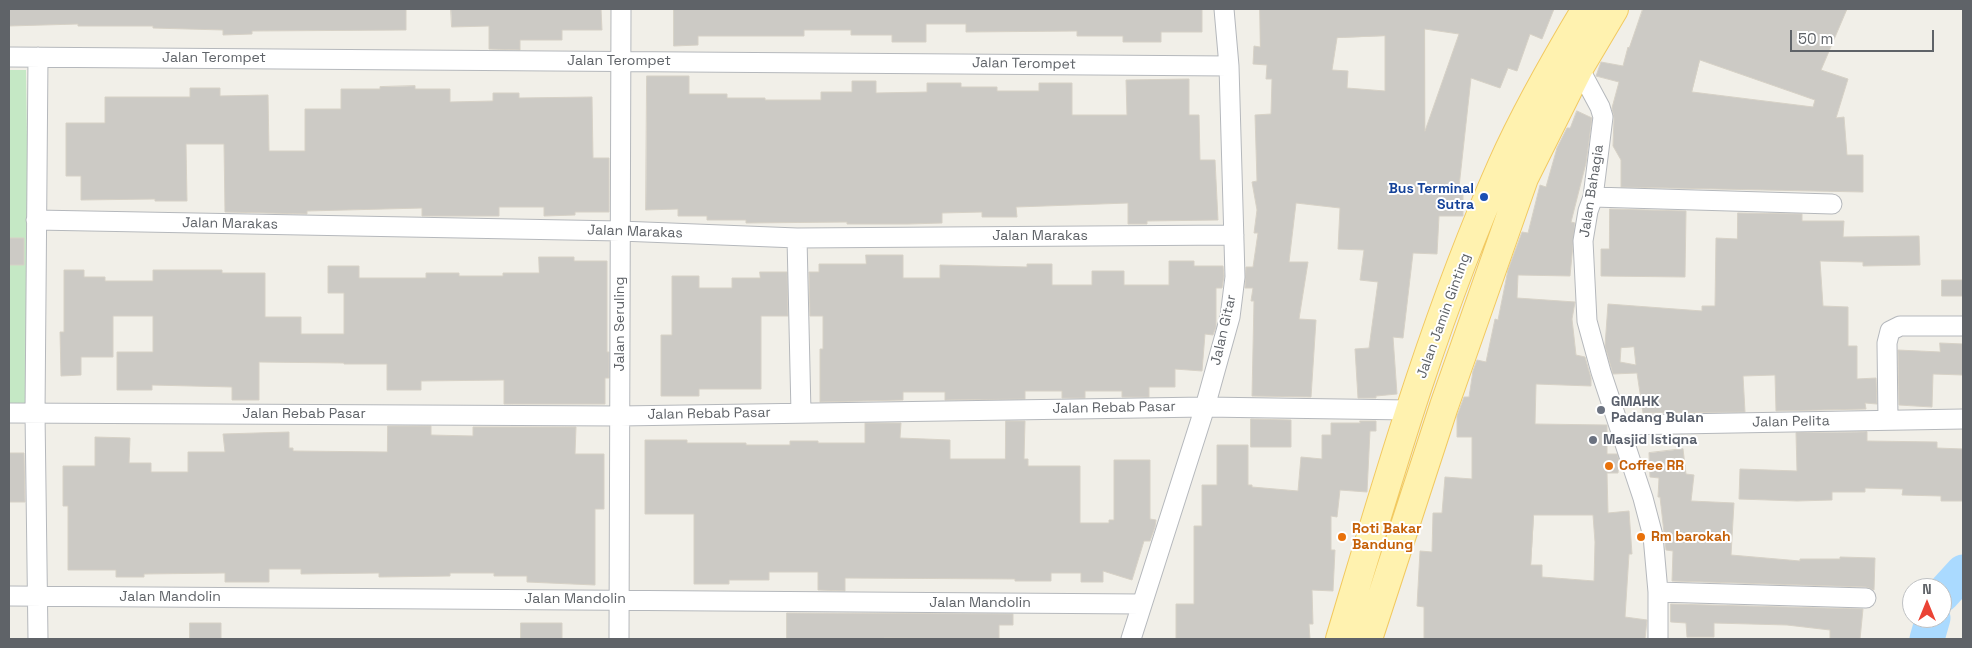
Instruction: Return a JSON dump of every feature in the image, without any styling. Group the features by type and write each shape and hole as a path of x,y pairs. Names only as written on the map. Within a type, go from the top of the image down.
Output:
{"main road":[{"name":"Jalan Jamin Ginting","path":"1340,639 1409,410 1453,288 1503,164 1558,58 1586,9"},
{"name":"Jalan Jamin Ginting","path":"1368,639 1444,406 1524,178 1579,68 1614,9"}],"street":[{"name":"Jalan Seruling","path":"619,639 621,9"},
{"name":"Jalan Gitar","path":"1131,639 1205,407 1230,317 1235,277 1229,66 1224,9"},
{"name":"Jalan Terompet","path":"9,58 1229,66"},
{"path":"38,58 35,413 38,639"},
{"name":"Jalan Bahagia","path":"1579,68 1600,107 1603,118 1593,197 1588,211 1583,241 1587,321 1601,372 1620,425 1653,536 1658,592 1658,639"},
{"path":"1593,197 1832,204"},
{"name":"Jalan Marakas","path":"36,220 620,231 797,238 1234,235"},
{"path":"797,238 801,413"},
{"path":"1888,420 1887,343 1890,331 1900,326 1963,326"},
{"name":"Jalan Rebab Pasar","path":"9,413 620,416 1205,407 1409,410"},
{"name":"Jalan Pelita","path":"1620,425 1963,419"},
{"path":"1658,592 1866,598"},
{"name":"Jalan Mandolin","path":"9,596 1141,604"}],"green space":[{"path":"9,70 26,70 31,405 9,404"}],"building":[{"path":"9,9 406,9 406,30 252,31 252,34 223,35 223,30 153,28 153,26 78,26 78,24 9,26"},
{"path":"451,9 601,9 602,30 562,30 562,40 520,40 520,50 489,49 489,26 452,27"},
{"path":"674,9 1202,9 1202,32 1161,32 1161,42 1123,42 1123,36 1077,36 1077,31 966,32 966,24 926,24 926,42 892,42 892,35 851,35 851,30 804,30 804,36 698,36 698,45 674,46"},
{"path":"1260,9 1554,9 1542,39 1530,34 1517,71 1508,68 1500,88 1471,78 1459,187 1463,187 1463,216 1439,216 1437,254 1413,253 1403,338 1393,337 1397,394 1376,396 1376,398 1358,398 1355,349 1369,348 1378,282 1360,280 1364,250 1338,249 1340,208 1296,203 1289,262 1308,262 1299,319 1316,320 1311,397 1252,396 1254,301 1251,301 1253,288 1245,288 1246,267 1253,267 1258,233 1254,233 1257,210 1252,182 1257,181 1255,115 1271,114 1272,79 1266,79 1267,65 1253,64 1254,46 1260,47","holes":["1425,29 1459,34 1425,131","1385,36 1385,91 1347,88 1348,71 1332,70 1337,38"]},
{"path":"1643,9 1847,9 1821,70 1848,79 1836,118 1844,117 1847,155 1863,155 1863,192 1621,187 1621,160 1613,146 1614,118 1612,108 1619,82 1596,76 1601,62 1623,66","holes":["1700,60 1815,100 1813,107 1692,92"]},
{"path":"647,76 689,76 689,94 727,94 727,98 765,98 765,100 821,100 821,92 852,92 852,81 876,81 876,93 927,92 927,83 961,83 961,87 997,87 997,91 1039,91 1039,83 1072,83 1072,115 1127,115 1126,80 1189,79 1189,115 1199,115 1200,160 1215,160 1218,220 1147,221 1147,224 1128,224 1128,203 1016,207 1017,217 982,217 982,212 942,213 942,223 908,224 847,224 847,222 746,223 746,220 707,220 707,216 678,216 678,209 646,210"},
{"path":"415,86 415,89 450,89 450,102 493,101 493,93 519,93 519,98 592,97 593,158 609,158 609,212 575,212 575,215 544,216 544,207 499,207 499,216 422,216 422,208 307,211 307,214 225,212 224,144 186,144 187,201 155,201 155,199 81,200 81,176 66,176 66,123 105,123 105,97 190,97 190,88 220,88 220,96 268,95 269,151 305,151 305,109 341,109 341,89 380,89 380,87"},
{"path":"1577,111 1592,118 1586,163 1571,222 1575,223 1570,276 1518,275 1517,298 1575,302 1572,319 1576,355 1585,357 1591,378 1591,386 1536,384 1535,424 1607,425 1607,454 1617,454 1619,460 1618,473 1607,473 1608,513 1629,511 1632,554 1629,554 1625,617 1647,620 1645,639 1424,639 1424,607 1417,606 1420,551 1432,552 1433,513 1442,513 1445,477 1472,479 1472,437 1457,437 1457,416 1464,397 1469,397 1473,371 1477,360 1486,362 1495,319 1498,320 1508,270 1522,232 1528,233 1540,185 1546,187 1557,148 1567,128 1570,128","holes":["1534,515 1593,515 1595,542 1594,581 1542,577 1542,565 1531,565"]},
{"path":"1610,209 1686,211 1685,277 1601,276 1601,249 1609,249"},
{"path":"1738,213 1802,214 1802,221 1844,221 1843,237 1919,236 1920,265 1863,266 1863,262 1820,261 1823,306 1848,307 1848,346 1857,346 1857,379 1876,378 1877,404 1865,403 1866,409 1776,411 1775,375 1743,376 1745,412 1643,413 1637,373 1613,374 1605,346 1608,304 1702,311 1702,306 1715,306 1716,238 1737,239","holes":["1634,347 1636,365 1620,362 1621,348"]},
{"path":"9,238 24,238 24,265 9,265"},
{"path":"866,255 903,255 903,278 940,278 940,265 1027,267 1027,264 1052,264 1052,285 1092,285 1092,271 1124,271 1124,285 1169,285 1169,261 1194,261 1194,266 1223,266 1224,276 1222,288 1216,288 1216,327 1213,335 1205,334 1202,371 1175,369 1175,387 1149,387 1149,397 1122,397 1122,391 1085,391 1085,398 1062,398 1062,391 1025,391 1025,399 945,400 945,392 903,392 903,400 820,402 820,349 823,349 823,316 810,316 809,272 819,272 819,264 866,264"},
{"path":"539,257 574,257 574,261 607,261 607,352 609,352 609,378 605,378 605,404 504,404 504,380 421,381 421,390 387,390 387,364 259,362 259,400 232,400 232,387 152,385 152,390 117,390 117,352 153,352 153,316 113,316 113,357 81,357 81,375 61,376 60,332 64,332 64,270 84,270 84,277 105,277 105,281 153,281 153,270 222,270 222,273 265,273 265,317 301,317 301,334 344,334 344,293 328,293 328,266 359,266 359,278 426,278 426,273 459,273 459,276 503,276 503,273 539,273"},
{"path":"760,272 787,272 788,316 761,316 761,389 699,389 699,396 661,396 661,335 672,335 672,276 699,276 699,288 732,288 732,278 760,278"},
{"path":"1942,280 1963,280 1963,296 1942,296"},
{"path":"1940,343 1963,344 1963,375 1933,374 1932,407 1899,405 1898,350 1940,352"},
{"path":"1251,419 1291,420 1291,447 1251,447"},
{"path":"1006,421 1025,421 1024,459 1028,459 1028,466 1080,466 1080,523 1109,523 1109,520 1114,520 1114,460 1150,460 1150,519 1156,520 1155,527 1150,541 1144,541 1132,580 1103,571 1103,582 1081,582 1081,573 1051,573 1051,581 845,578 845,591 818,590 818,572 769,572 769,580 729,580 729,584 694,584 694,514 645,514 645,440 687,440 687,443 746,443 746,445 790,445 790,441 865,443 865,423 901,423 900,438 950,440 950,459 1005,459"},
{"path":"1360,421 1376,421 1376,431 1370,431 1367,492 1340,490 1337,517 1331,516 1331,550 1335,550 1333,591 1312,590 1313,624 1309,624 1310,639 1176,639 1176,604 1194,604 1194,526 1202,526 1202,485 1217,485 1217,445 1248,445 1248,485 1252,485 1252,487 1298,491 1301,457 1322,459 1322,435 1331,435 1331,423 1360,423"},
{"path":"388,426 431,426 431,435 473,436 473,427 576,427 575,454 604,454 604,509 595,509 595,585 527,582 527,576 494,576 494,573 450,573 450,576 379,577 379,573 301,574 301,569 269,569 269,582 225,582 225,573 144,574 144,577 116,577 116,570 68,570 68,506 63,506 63,466 95,466 95,437 130,438 129,463 151,463 151,472 188,472 188,452 225,452 223,434 289,432 289,448 293,448 293,451 387,452"},
{"path":"1867,432 1867,441 1937,442 1937,448 1963,449 1963,501 1941,501 1941,496 1902,495 1903,489 1865,488 1865,492 1832,492 1832,500 1739,499 1740,469 1797,471 1796,433"},
{"path":"1683,449 1686,474 1694,475 1691,501 1734,503 1731,555 1800,561 1800,559 1840,559 1840,557 1875,558 1874,590 1866,587 1672,581 1673,551 1666,550 1660,497 1658,497 1659,478 1650,477 1649,453"},
{"path":"9,453 24,453 25,502 9,502"},
{"path":"1671,604 1863,609 1860,639 1830,639 1830,630 1787,625 1714,623 1714,637 1687,637 1686,623 1671,622"},
{"path":"787,613 1013,614 1013,625 999,625 999,639 787,639"},
{"path":"190,623 221,623 221,639 190,639"},
{"path":"521,623 562,623 562,639 521,639"}],"waterway":[{"path":"1952,584 1963,572"},
{"path":"1927,639 1930,628"}],"place":[{"name":"Bus Terminal Sutra","path":"1484,197"},
{"name":"GMAHK Padang Bulan","path":"1601,410"},
{"name":"Masjid Istiqna","path":"1593,440"},
{"name":"Coffee RR","path":"1609,466"},
{"name":"Roti Bakar Bandung","path":"1342,537"},
{"name":"Rm barokah","path":"1641,537"}]}
